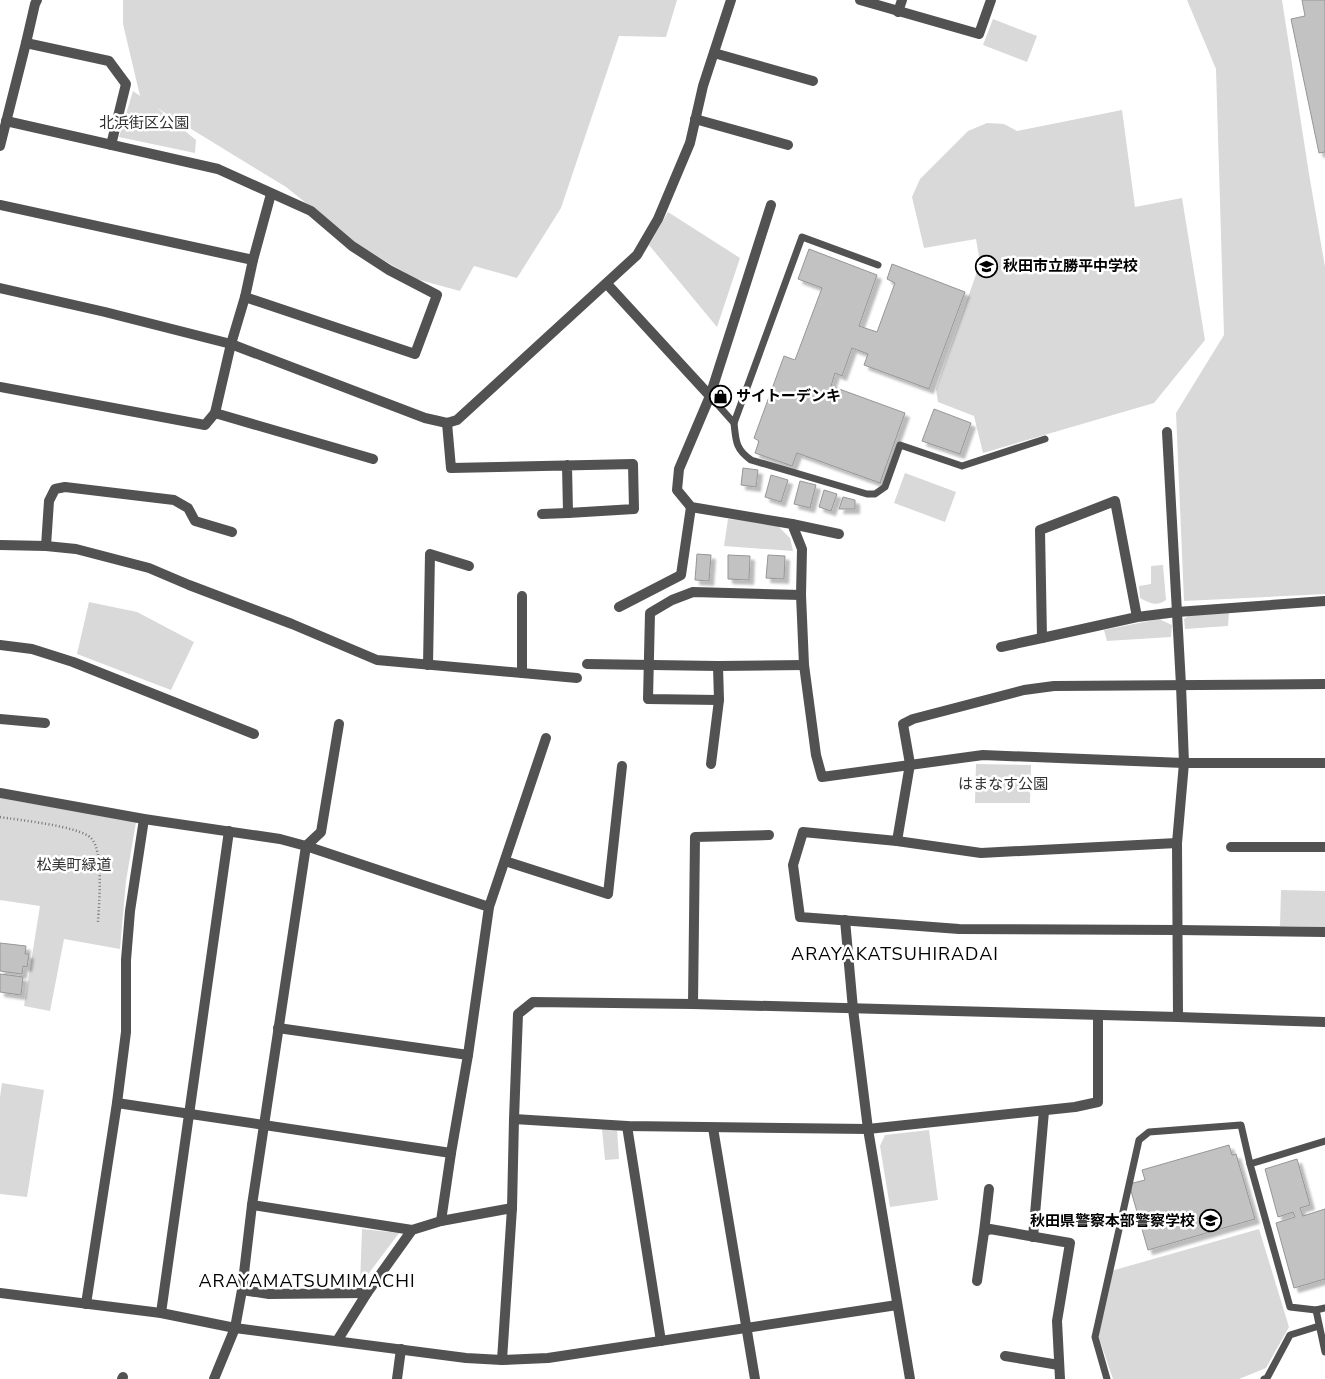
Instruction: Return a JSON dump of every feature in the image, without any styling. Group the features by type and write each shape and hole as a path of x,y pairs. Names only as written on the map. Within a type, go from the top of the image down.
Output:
{"street":[{"path":"0,146 37,0"},
{"path":"0,288 231,344 425,418 447,424 457,420 637,255 658,219 690,143 703,86 731,0"},
{"path":"860,0 979,34 991,0"},
{"path":"898,12 902,0"},
{"path":"26,43 109,62 126,84 111,146"},
{"path":"714,53 813,81"},
{"path":"695,119 788,145"},
{"path":"6,121 218,169 311,211 360,250 389,270 437,295 416,354 244,297"},
{"path":"0,386 205,425 215,413 231,344 271,194"},
{"path":"0,205 253,260"},
{"path":"771,205 710,396 679,469 677,490 691,507 840,534"},
{"path":"607,284 710,396"},
{"path":"215,413 373,459"},
{"path":"447,424 451,468 633,464 634,509 542,514"},
{"path":"1167,432 1184,763 1177,843 1178,1017"},
{"path":"567,465 568,513"},
{"path":"46,546 49,501 55,489 65,487 174,500 188,508 195,521 232,532"},
{"path":"1042,638 1040,530 1115,501 1138,617"},
{"path":"618,606 681,575 691,507"},
{"path":"792,524 802,549 801,595 804,665 816,755 822,777 983,755 1184,763 1325,763"},
{"path":"0,545 76,549 149,568 292,624 377,660 576,678"},
{"path":"428,665 430,554 469,566"},
{"path":"719,700 648,699 650,613 672,600 693,592 801,595"},
{"path":"522,596 522,673"},
{"path":"1001,647 1138,617 1177,612 1325,601"},
{"path":"0,645 32,649 72,662 254,734"},
{"path":"587,664 648,666 804,665"},
{"path":"711,764 719,700 718,666"},
{"path":"897,841 910,764 903,724 913,719 1024,690 1054,686 1325,684"},
{"path":"0,719 45,723"},
{"path":"214,1379 235,1328 306,846 321,832 340,724"},
{"path":"441,1221 468,1055 489,907 546,738"},
{"path":"505,861 608,894 622,766"},
{"path":"0,793 144,819 229,831 306,846 489,907"},
{"path":"86,1304 126,1032 126,960 130,911 144,819"},
{"path":"161,1313 229,831"},
{"path":"1177,843 981,852 897,841 802,832 793,865 800,917 959,930 1325,932"},
{"path":"693,1004 695,837 769,834"},
{"path":"1231,847 1325,847"},
{"path":"844,920 868,1129 910,1379"},
{"path":"502,1360 512,1208 518,1014 533,1002 693,1004 1325,1022"},
{"path":"514,1119 627,1126 868,1129 1075,1107 1098,1102 1098,1015"},
{"path":"278,1028 468,1055"},
{"path":"117,1103 451,1153"},
{"path":"1033,1237 1044,1111"},
{"path":"627,1126 662,1341"},
{"path":"714,1128 755,1379"},
{"path":"977,1281 989,1189"},
{"path":"252,1205 412,1230 441,1221 512,1208"},
{"path":"337,1341 366,1293 412,1230"},
{"path":"984,1232 990,1230 1070,1243 1057,1321 1060,1379"},
{"path":"242,1290 269,1294 366,1293"},
{"path":"0,1293 161,1313 235,1328 466,1358 502,1360 548,1358 897,1305"},
{"path":"397,1379 400,1350"},
{"path":"1005,1356 1059,1366"}],"lane":[{"path":"878,265 802,237 734,423 736,444 744,455 750,460 867,494 875,494 885,487 900,446 962,466 1044,439"},
{"path":"710,396 734,423"},
{"path":"1107,1379 1095,1337 1139,1140 1149,1132 1241,1125 1290,1307 1316,1310 1325,1308"},
{"path":"1250,1164 1325,1141"},
{"path":"1316,1310 1325,1352"},
{"path":"1264,1379 1267,1378 1290,1335 1319,1326"}],"path":[{"path":"0,817 80,832 91,838 98,854 100,889 98,922"}],"green space":[{"name":"北浜街区公園","path":"123,0 677,0 666,37 619,36 561,208 517,278 474,266 460,291 416,279 361,247 286,187 157,108 196,140 195,153 119,137 133,91 140,96 123,24"},
{"path":"1187,0 1282,0 1325,267 1325,594 1184,601 1176,413 1224,335 1216,69"},
{"path":"993,19 1037,36 1027,62 983,45"},
{"path":"1122,110 1135,207 1182,198 1205,340 1154,403 983,453 974,416 938,402 936,389 980,263 976,239 924,248 912,197 920,179 968,131 987,123 1004,124 1017,131"},
{"path":"668,212 740,258 717,327 649,245"},
{"path":"905,473 956,492 945,522 894,503"},
{"path":"728,519 776,524 790,538 793,551 724,546"},
{"path":"1163,565 1166,600 1156,604 1140,598 1139,586 1151,584 1151,566"},
{"path":"89,602 137,612 194,642 171,690 77,654"},
{"path":"1229,612 1228,626 1185,629 1184,619 1191,614"},
{"path":"1159,619 1172,625 1171,637 1107,641 1104,630"},
{"name":"はまなす公園","path":"976,764 1031,765 1030,803 975,803"},
{"name":"松美町緑道","path":"0,798 136,822 126,881 120,949 64,939 50,1011 24,1006 40,906 0,900"},
{"path":"1281,890 1325,891 1325,927 1280,926"},
{"path":"2,1083 44,1090 27,1197 0,1194 0,1097"},
{"path":"617,1128 619,1159 605,1160 602,1129"},
{"path":"929,1130 938,1200 890,1207 880,1146 885,1135"},
{"path":"362,1229 399,1233 360,1285"},
{"path":"1259,1229 1289,1327 1266,1368 1239,1379 1113,1379 1098,1335 1111,1271"}],"building":[{"path":"1302,0 1325,0 1325,152 1319,153 1291,19 1305,16"},
{"path":"809,249 877,275 859,326 877,332 895,283 887,279 892,264 965,292 929,389 864,365 868,354 852,348 842,376 835,373 831,386 905,413 880,483 797,453 792,466 755,453 759,441 754,438 784,356 795,360 822,288 798,279"},
{"path":"934,409 971,423 960,454 922,441"},
{"path":"743,468 758,470 756,487 741,485"},
{"path":"771,475 788,480 781,502 765,497"},
{"path":"800,481 816,485 810,508 794,504"},
{"path":"824,490 837,494 831,511 819,507"},
{"path":"843,497 855,500 855,509 839,509"},
{"path":"697,554 711,555 709,581 695,580"},
{"path":"728,555 750,556 749,580 728,579"},
{"path":"768,555 785,556 784,579 766,578"},
{"path":"0,943 26,946 25,954 29,954 27,967 23,966 22,974 0,971"},
{"path":"0,974 23,977 21,995 0,992"},
{"path":"1229,1145 1232,1155 1236,1154 1255,1219 1148,1250 1129,1184 1145,1180 1142,1170"},
{"path":"1297,1159 1310,1205 1300,1208 1303,1216 1325,1209 1325,1279 1294,1288 1276,1223 1295,1217 1293,1212 1278,1217 1265,1169"}],"place":[{"name":"秋田市立勝平中学校","path":"987,266"},
{"name":"サイトーデンキ","path":"720,396"},
{"name":"秋田県警察本部警察学校","path":"1211,1221"}],"district":[{"name":"ARAYAKATSUHIRADAI","path":"895,954"},
{"name":"ARAYAMATSUMIMACHI","path":"307,1281"}]}
